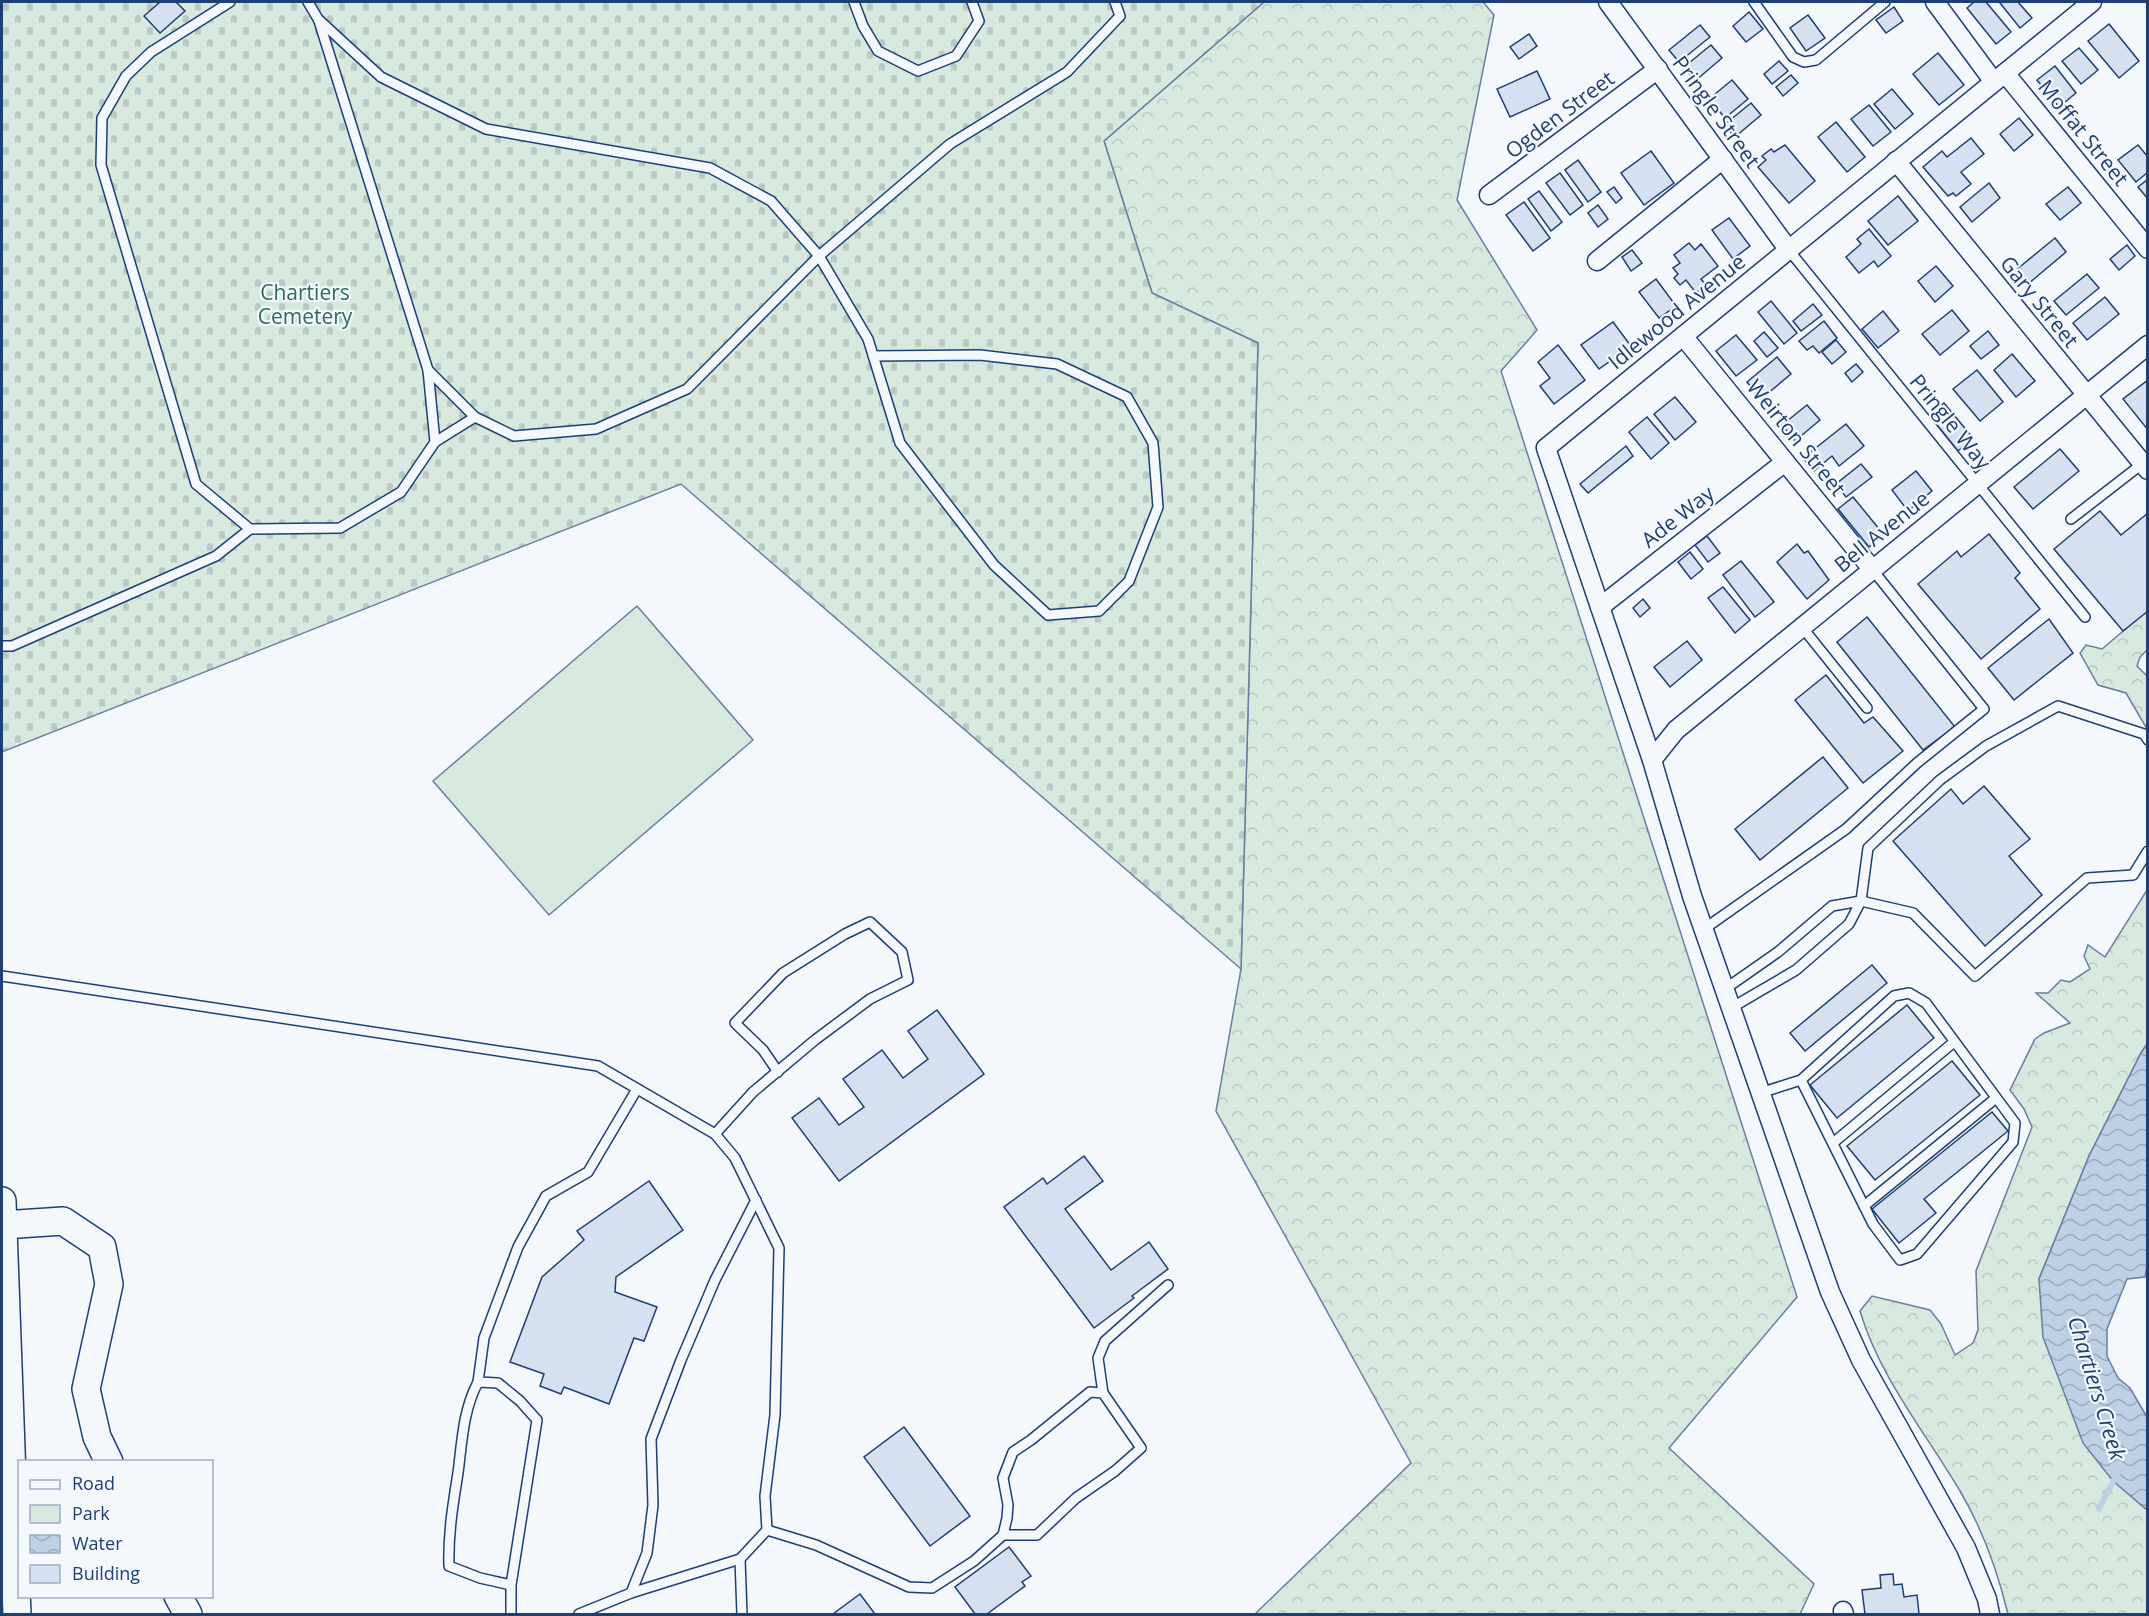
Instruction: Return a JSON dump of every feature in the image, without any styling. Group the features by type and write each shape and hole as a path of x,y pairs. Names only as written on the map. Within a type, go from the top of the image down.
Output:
{"main road":[{"path":"16,1614 7,1523 2,1213 63,1221 102,1247 109,1284 86,1389 97,1437 109,1460"},
{"path":"179,1598 188,1614"}],"street":[{"name":"Pringle Street","path":"1608,2 1788,249"},
{"name":"Moffat Street","path":"1935,2 2148,249"},
{"name":"Idlewood Avenue","path":"1990,1614 1987,1599 1966,1548 1861,1360 1830,1292 1704,929 1652,760 1546,448 2092,2"},
{"name":"Ogden Street","path":"1489,195 1658,69"},
{"path":"1597,261 1723,159"},
{"name":"Gary Street","path":"1896,161 2145,467"},
{"name":"Weirton Street","path":"1683,336 1872,570"},
{"name":"Bell Avenue","path":"1652,760 1676,730 2148,345"},
{"name":"Ade Way","path":"1600,607 1785,462"}],"lane":[{"path":"230,2 151,52 126,76 102,118 102,165 196,484 250,529"},
{"path":"308,2 318,19 428,370 435,442"},
{"path":"854,2 862,26 878,51 918,71 956,56 979,21 972,2"},
{"path":"428,370 475,417 514,436 596,429 687,390 819,256 950,144 1067,72 1120,16 1115,2"},
{"path":"1754,2 1793,57 1804,62 1816,60 1885,2"},
{"path":"318,19 381,76 486,129 710,168 771,201 819,256 868,339 873,356 900,443 994,565 1048,615 1099,611 1129,581 1158,507 1153,443 1127,397 1057,364 980,355 873,356"},
{"name":"Pringle Way","path":"1788,249 2085,617"},
{"path":"2,646 12,646 216,556 250,529 340,528 401,492 435,442 475,417"},
{"path":"2071,519 2145,467"},
{"path":"1704,929 1846,830 1917,763 1984,710 1872,570"},
{"path":"1802,627 1867,708"},
{"path":"1731,1008 1796,970 1849,924 1861,901 1868,848 1940,780 1986,746 2058,706 2144,734 2148,740"},
{"path":"1725,989 1778,952 1832,906 1861,901 1913,913 1975,976 2087,878 2133,874 2148,851"},
{"path":"715,1134 753,1092 778,1072 815,1040 870,999 908,980 902,952 870,922 845,934 783,973 735,1023 763,1050 778,1072"},
{"path":"2,976 598,1066 715,1134 735,1158 779,1248 775,1415 765,1496 768,1530 740,1559 631,1593 579,1614"},
{"path":"1760,1093 1801,1080 1894,996 1910,993 1926,1003 2015,1123 2013,1142 1917,1254 1900,1260 1873,1224 1801,1080"},
{"path":"1833,1143 1954,1041"},
{"path":"511,1585 480,1578 449,1566 448,1541 463,1431 470,1397 478,1382 484,1338 518,1247 546,1196 588,1172 637,1089"},
{"path":"1864,1206 1996,1098"},
{"path":"631,1593 647,1553 652,1505 651,1439 715,1280 756,1200"},
{"path":"1002,1535 1037,1535 1076,1498 1115,1471 1141,1448 1103,1393 1098,1358 1105,1341 1168,1285"},
{"path":"478,1382 498,1383 520,1401 537,1420 511,1585 511,1614"},
{"path":"768,1530 816,1545 909,1587 932,1588 974,1561 1002,1535 1008,1504 1004,1478 1012,1452 1031,1440 1090,1392 1103,1393"},
{"path":"740,1559 742,1614"}],"green space":[{"name":"Chartiers Cemetery","path":"2,2 1264,2 1104,141 1152,293 1258,343 1241,969 681,484 2,752"},
{"path":"1264,2 1483,2 1494,15 1457,200 1537,330 1501,371 1797,1297 1669,1448 1814,1584 1800,1614 1255,1614 1411,1463 1216,1111 1241,969 1258,343 1152,293 1104,141"},
{"path":"637,606 753,740 549,915 433,781"},
{"path":"2147,611 2147,650 2140,657 2137,666 2147,676 2147,729 2126,693 2098,685 2080,653 2086,645 2102,649"},
{"path":"2147,890 2147,1044 2089,1156 2039,1279 2147,1509 2147,1614 2008,1614 1994,1567 1975,1520 1960,1491 1891,1381 1868,1335 1860,1311 1872,1296 1930,1310 1941,1324 1955,1355 1973,1343 1978,1330 1976,1271 2032,1127 2024,1109 2010,1090 2035,1039 2070,1023 2036,993 2048,993 2061,980 2070,982 2090,969 2084,956 2088,945 2105,957"}],"water":[{"name":"Chartiers Creek","path":"2147,1044 2147,1266 2145,1277 2127,1279 2107,1329 2107,1356 2118,1378 2130,1388 2147,1417 2147,1510 2113,1481 2083,1443 2043,1337 2039,1279 2089,1156"}],"building":[{"path":"160,2 176,2 185,11 160,33 144,16"},
{"path":"1974,2 1986,2 2011,32 1996,44 1967,8"},
{"path":"2001,2 2018,2 2032,18 2020,28"},
{"path":"1894,7 1903,21 1886,33 1876,20"},
{"path":"1749,12 1763,29 1746,42 1733,26"},
{"path":"1808,15 1825,38 1806,51 1790,28"},
{"path":"2109,24 2139,61 2119,78 2088,41"},
{"path":"1700,25 1710,37 1679,62 1669,50"},
{"path":"1529,34 1537,46 1519,59 1510,47"},
{"path":"1711,45 1722,58 1695,81 1684,67"},
{"path":"2079,48 2098,70 2081,84 2062,61"},
{"path":"1938,53 1964,85 1939,105 1913,74"},
{"path":"1779,61 1788,71 1772,84 1764,74"},
{"path":"2055,66 2076,93 2059,107 2037,80"},
{"path":"1537,71 1550,99 1510,117 1497,89"},
{"path":"1791,75 1798,83 1783,96 1776,87"},
{"path":"1732,80 1748,99 1725,118 1709,99"},
{"path":"1892,89 1913,114 1895,129 1874,104"},
{"path":"1751,103 1761,115 1735,137 1724,125"},
{"path":"1869,105 1891,132 1873,146 1851,119"},
{"path":"2019,118 2033,135 2014,151 2000,134"},
{"path":"1836,122 1865,157 1847,172 1818,137"},
{"path":"1971,138 1984,154 1961,172 1971,184 1956,196 1953,193 1948,196 1923,167 1942,151 1947,157"},
{"path":"1785,145 1815,181 1789,203 1758,167 1766,160 1762,156 1771,149 1774,152"},
{"path":"2138,145 2148,157 2148,172 2136,182 2118,160"},
{"path":"1651,151 1674,183 1644,205 1621,173"},
{"path":"1578,160 1601,192 1588,202 1565,170"},
{"path":"1560,173 1583,205 1570,215 1546,183"},
{"path":"2148,179 2148,199 2138,187"},
{"path":"1989,183 2000,198 1972,222 1960,207"},
{"path":"1614,187 1622,198 1616,203 1607,192"},
{"path":"2068,187 2081,203 2060,220 2046,204"},
{"path":"1539,191 1562,222 1551,231 1528,199"},
{"path":"1898,196 1918,221 1888,245 1868,221"},
{"path":"1524,202 1550,238 1533,251 1506,215"},
{"path":"1598,205 1608,219 1598,227 1588,213"},
{"path":"1729,218 1750,246 1733,259 1712,230"},
{"path":"1869,229 1891,256 1878,267 1874,261 1859,273 1846,257 1861,244 1857,239"},
{"path":"2055,238 2066,252 2028,284 2016,270"},
{"path":"1689,243 1695,250 1701,244 1718,266 1701,279 1706,285 1696,293 1686,280 1680,285 1674,278 1678,274 1673,268 1680,263 1674,255"},
{"path":"2127,245 2135,256 2119,270 2110,259"},
{"path":"1632,250 1642,263 1631,271 1622,257"},
{"path":"1936,266 1953,286 1935,302 1918,281"},
{"path":"2087,274 2099,288 2066,315 2054,301"},
{"path":"1656,279 1676,306 1659,318 1639,292"},
{"path":"2105,297 2119,314 2087,340 2073,323"},
{"path":"1771,301 1797,333 1784,344 1758,312"},
{"path":"1813,304 1822,315 1801,331 1793,321"},
{"path":"1952,310 1969,331 1940,355 1922,334"},
{"path":"1883,311 1899,331 1878,348 1862,329"},
{"path":"1824,321 1837,338 1819,353 1813,346 1807,350 1799,341"},
{"path":"1613,322 1631,346 1599,369 1581,345"},
{"path":"1988,331 1999,345 1981,359 1970,346"},
{"path":"1764,332 1778,348 1767,357 1754,341"},
{"path":"1736,335 1757,360 1736,376 1716,351"},
{"path":"1836,340 1846,352 1832,364 1822,352"},
{"path":"1558,345 1585,380 1554,404 1540,386 1550,378 1538,362"},
{"path":"2012,354 2035,381 2016,397 1994,370"},
{"path":"1777,357 1791,374 1761,399 1747,382"},
{"path":"1856,364 1863,372 1852,382 1845,373"},
{"path":"1977,370 2003,402 1980,421 1953,389"},
{"path":"2148,380 2148,430 2123,399"},
{"path":"1675,397 1696,422 1675,440 1654,414"},
{"path":"1944,403 1973,438 1958,451 1929,415"},
{"path":"1807,405 1820,420 1795,441 1782,425"},
{"path":"1647,417 1669,443 1651,459 1629,432"},
{"path":"1846,424 1864,446 1839,466 1832,456 1814,471 1803,458"},
{"path":"1626,446 1633,456 1588,493 1580,484"},
{"path":"2060,449 2079,471 2033,509 2014,487"},
{"path":"1861,464 1872,477 1846,497 1836,484"},
{"path":"1916,471 1932,491 1908,511 1892,490"},
{"path":"1853,497 1884,535 1869,547 1838,509"},
{"path":"2100,511 2121,535 2148,513 2148,611 2123,631 2054,549"},
{"path":"1989,534 2020,573 2015,578 2040,609 1981,659 1918,584 1957,551 1961,557"},
{"path":"1707,536 1720,553 1708,562 1695,545"},
{"path":"1797,544 1804,553 1808,551 1829,580 1807,599 1777,562"},
{"path":"1690,552 1703,569 1691,579 1678,562"},
{"path":"1741,561 1774,602 1755,617 1723,575"},
{"path":"1723,587 1750,620 1735,633 1708,598"},
{"path":"1643,599 1650,608 1640,617 1633,608"},
{"path":"1867,617 1955,727 1923,750 1837,642"},
{"path":"2049,619 2073,653 2014,700 1988,668"},
{"path":"1687,641 1702,660 1670,687 1654,667"},
{"path":"1826,675 1864,723 1873,717 1903,751 1863,783 1795,700"},
{"path":"1823,757 1848,788 1760,860 1735,829"},
{"path":"1984,786 2030,839 2009,856 2042,895 1985,946 1893,841 1951,789 1963,804"},
{"path":"1872,965 1887,983 1805,1051 1790,1033"},
{"path":"1907,1005 1934,1038 1837,1118 1810,1085"},
{"path":"937,1010 984,1074 839,1181 792,1118 819,1098 839,1125 864,1107 843,1079 882,1050 903,1078 928,1059 908,1031"},
{"path":"1952,1061 1980,1095 1875,1180 1847,1146"},
{"path":"1992,1112 2008,1131 1924,1199 1936,1213 1899,1243 1872,1209"},
{"path":"1084,1156 1103,1181 1065,1209 1111,1270 1149,1242 1168,1269 1094,1328 1004,1207 1043,1178 1047,1184"},
{"path":"649,1181 683,1230 616,1277 615,1292 657,1307 644,1341 634,1338 609,1404 564,1387 561,1394 540,1386 544,1374 510,1362 542,1277 584,1240 577,1231"},
{"path":"904,1427 970,1516 930,1546 864,1457"},
{"path":"1009,1547 1031,1576 1022,1582 1025,1586 987,1614 975,1614 955,1587"},
{"path":"1893,1574 1894,1585 1902,1584 1904,1597 1917,1595 1919,1614 1865,1614 1862,1590 1881,1588 1880,1575"},
{"path":"860,1594 875,1614 833,1614"}],"waterway":[{"path":"2099,1509 2117,1474"}]}
